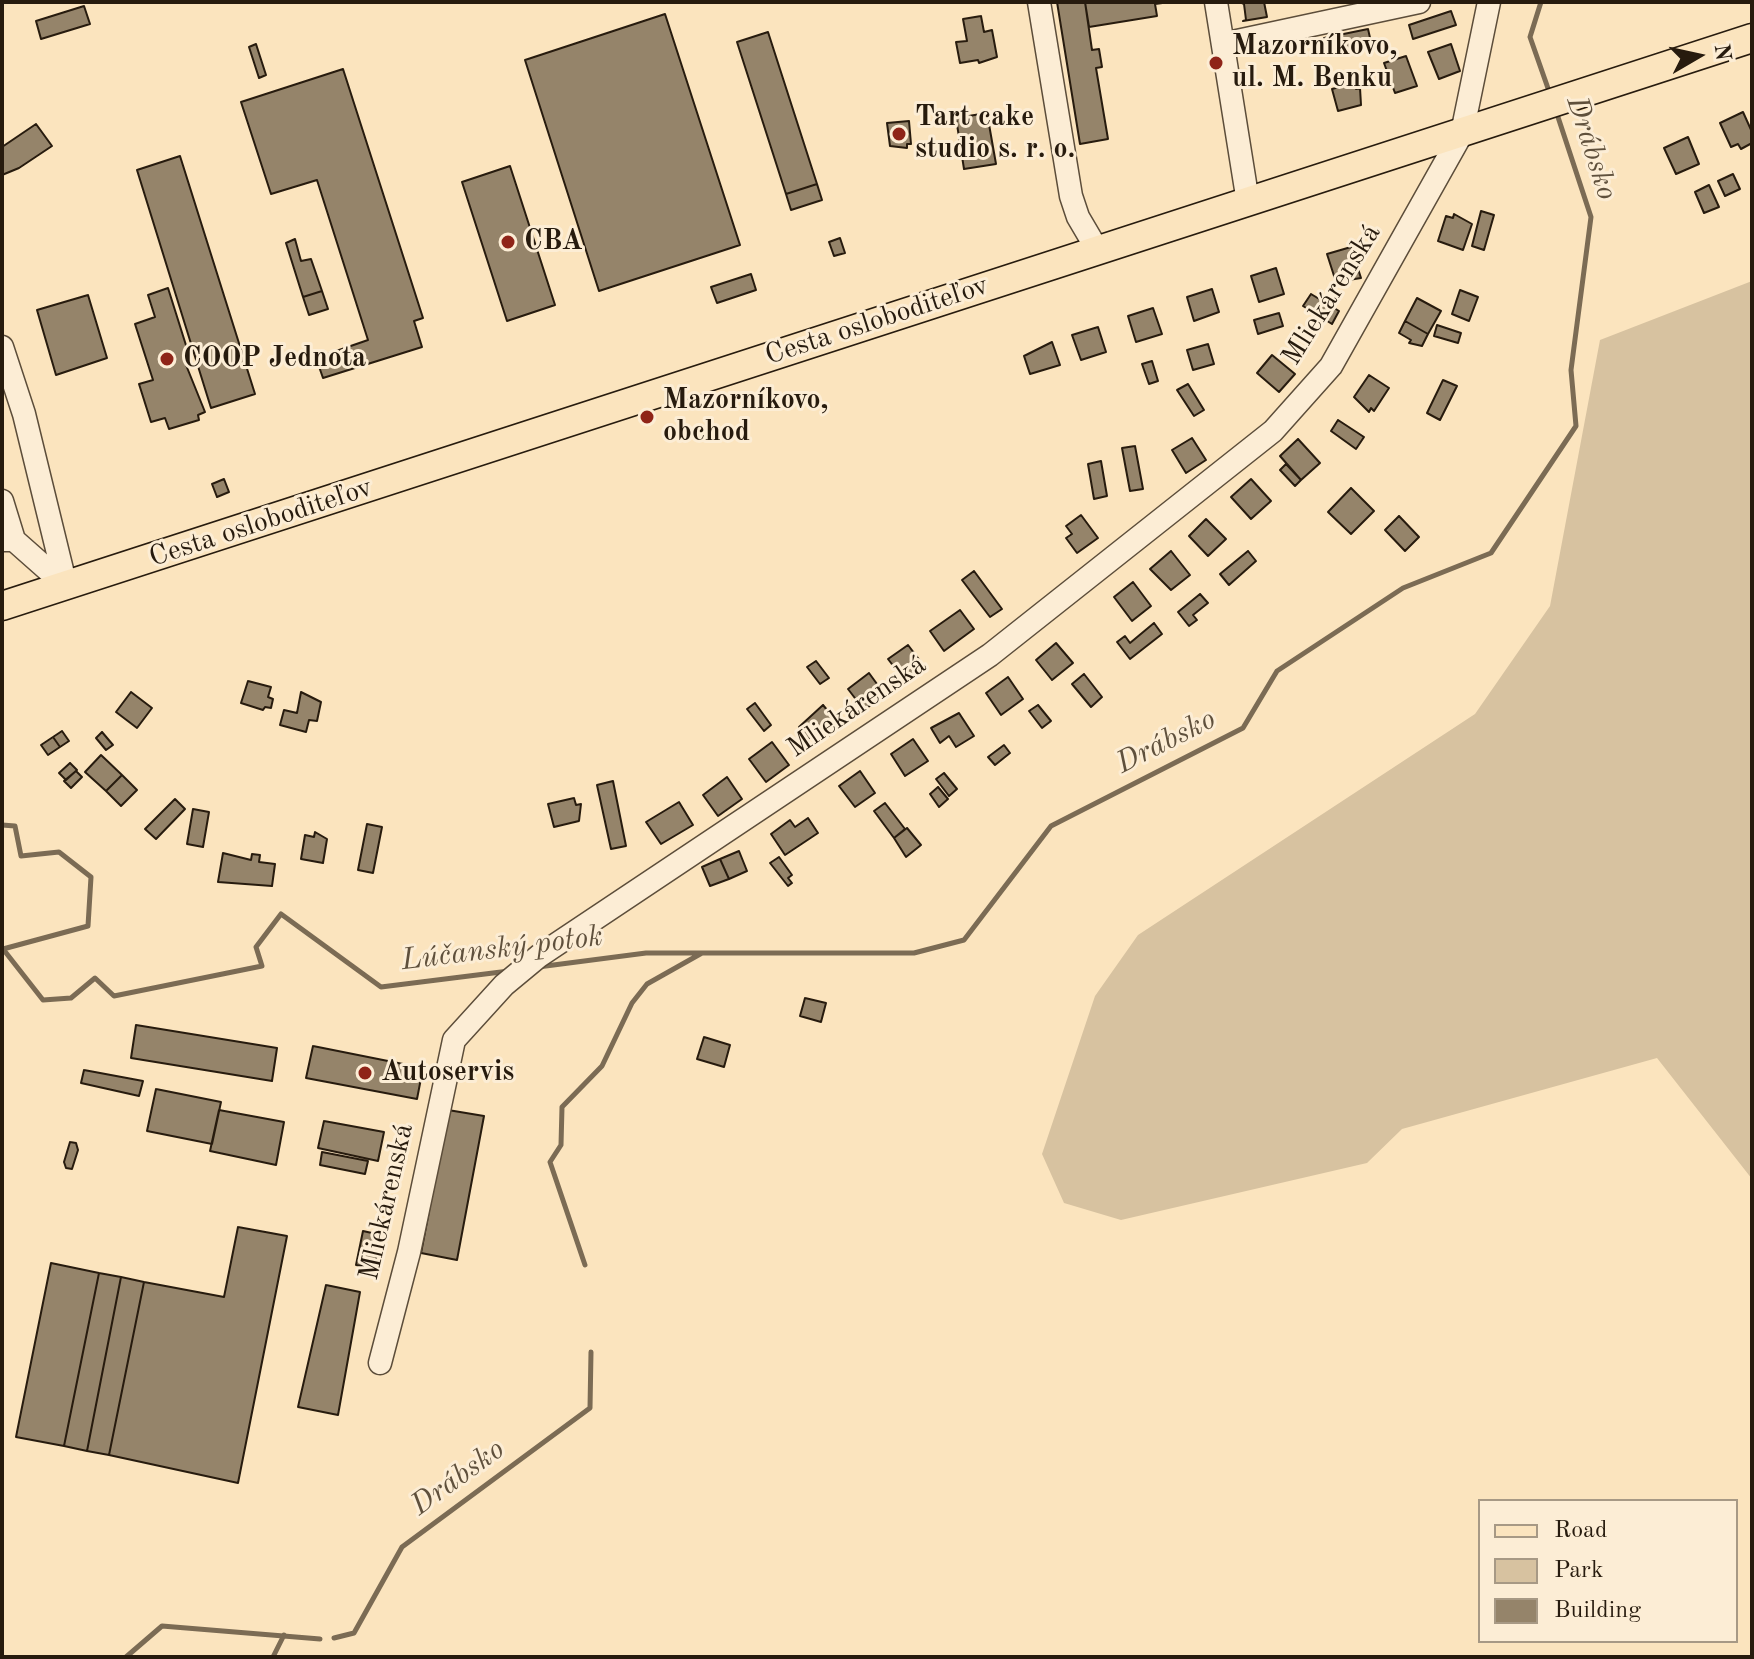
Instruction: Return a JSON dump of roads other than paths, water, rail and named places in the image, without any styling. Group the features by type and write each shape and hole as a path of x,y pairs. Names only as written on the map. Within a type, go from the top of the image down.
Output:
{"main road":[{"name":"Cesta osloboditeľov","path":"2,606 1752,38"}],"street":[{"path":"1039,2 1071,196 1078,217 1098,251"},
{"path":"1216,2 1248,202"},
{"path":"1223,44 1419,2"},
{"name":"Mliekárenská","path":"380,1363 409,1252 454,1040 504,985 539,956 990,655 1273,431 1331,366 1462,133 1489,2"},
{"path":"2,347 24,414 66,586"},
{"path":"2,501 8,540 66,586"}],"waterway":[{"name":"Drábsko","path":"1541,2 1530,37 1550,94"},
{"name":"Drábsko","path":"538,967 646,953 914,953 964,940 1051,826 1243,728 1277,671 1403,588 1491,553 1576,426 1571,370 1591,217 1556,111"},
{"name":"Lúčanský potok","path":"2,825 15,826 21,856 59,852 91,877 88,926 3,949 43,1000 71,998 95,978 114,996 262,966 256,947 281,914 381,987 509,971"},
{"name":"Drábsko","path":"585,1265 550,1162 561,1145 562,1107 602,1066 632,1003 647,984 702,953"},
{"name":"Drábsko","path":"334,1638 354,1633 402,1547 590,1408 591,1352"},
{"name":"Drábsko","path":"126,1657 162,1626 320,1639"},
{"path":"273,1657 284,1635"}],"place":[{"name":"Mazorníkovo, ul. M. Benku","path":"1216,63"},
{"name":"Tart cake studio s. r. o.","path":"899,134"},
{"name":"CBA","path":"508,242"},
{"name":"COOP Jednota","path":"167,359"},
{"name":"Mazorníkovo, obchod","path":"647,417"},
{"name":"Autoservis","path":"365,1073"}]}
